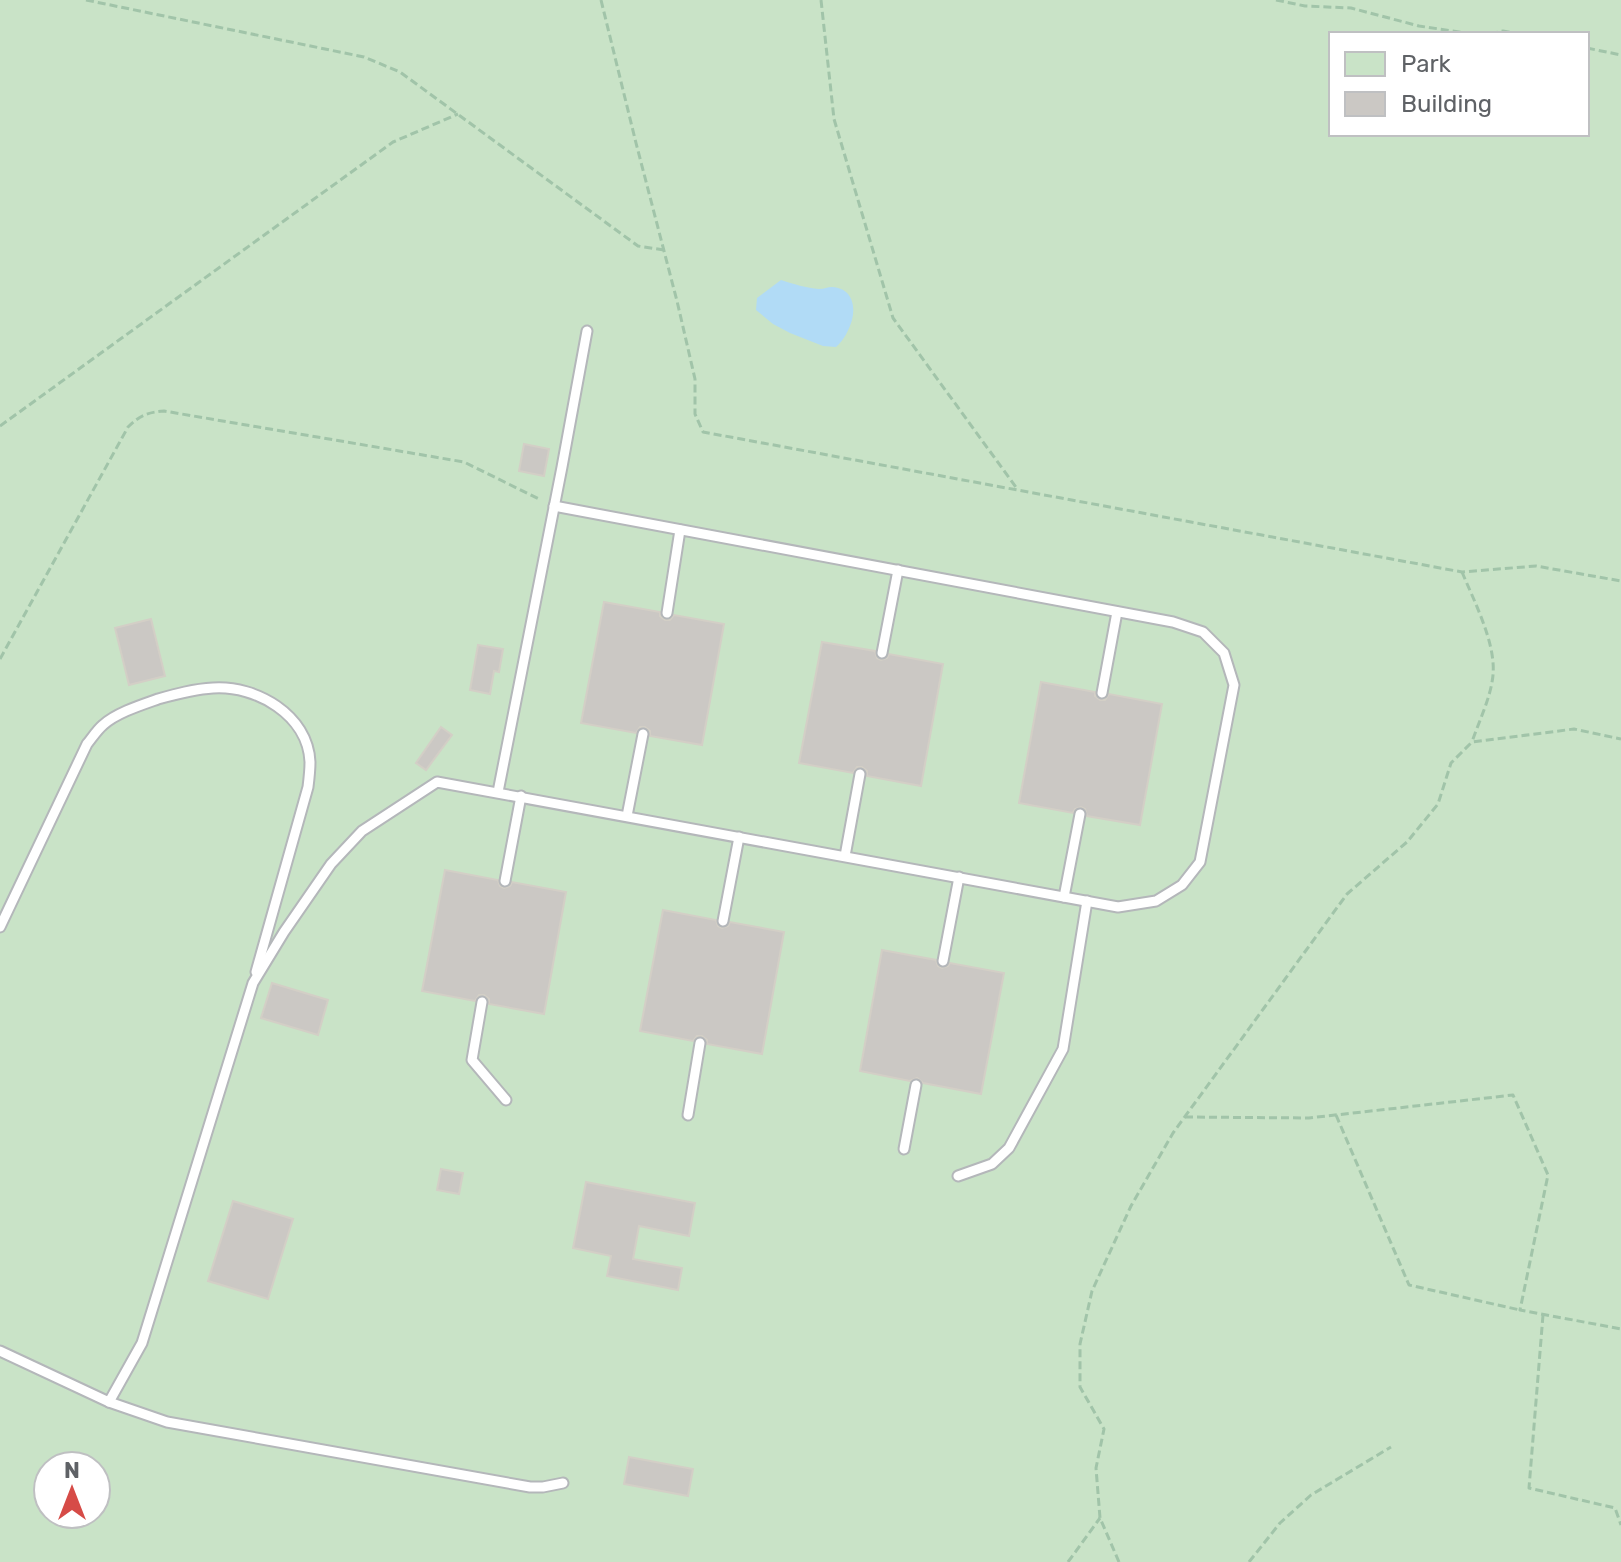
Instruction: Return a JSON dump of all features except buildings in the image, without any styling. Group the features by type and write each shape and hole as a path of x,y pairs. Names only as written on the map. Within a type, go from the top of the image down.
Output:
{"lane":[{"path":"498,792 587,331"},
{"path":"253,983 331,864 362,831 437,782 1118,907 1156,901 1182,885 1200,862 1234,685 1224,653 1203,632 1173,622 554,506"},
{"path":"667,613 680,530"},
{"path":"882,653 898,570"},
{"path":"1102,693 1117,612"},
{"path":"0,927 87,744 104,724 138,706 182,692 214,687 244,690 270,700 287,715 303,737 310,760 308,787 253,983 142,1343 109,1402"},
{"path":"627,816 643,734"},
{"path":"845,856 860,774"},
{"path":"505,881 521,796"},
{"path":"1064,897 1080,814"},
{"path":"723,921 739,837"},
{"path":"943,961 959,877"},
{"path":"958,1176 992,1164 1009,1148 1063,1049 1087,901"},
{"path":"482,1002 472,1060 506,1100"},
{"path":"688,1115 700,1043"},
{"path":"904,1149 916,1085"},
{"path":"0,1351 109,1402 167,1422 530,1487 563,1483"}],"path":[{"path":"86,0 364,57 400,72 638,246 664,250"},
{"path":"601,0 695,379 695,414 703,432 1462,572 1536,566 1621,581"},
{"path":"821,0 834,119 893,318 1018,491"},
{"path":"1276,0 1305,6 1351,8 1419,26 1460,32"},
{"path":"1589,48 1621,55"},
{"path":"0,426 393,142 458,114"},
{"path":"0,659 128,427 149,412 164,411 464,462 554,506"},
{"path":"1119,1562 1100,1518 1096,1468 1104,1429 1080,1387 1080,1344 1092,1291 1131,1206 1184,1117 1347,894 1407,842 1438,804 1451,763 1472,742 1494,674 1488,634 1462,572"},
{"path":"1472,742 1574,729 1621,739"},
{"path":"1184,1117 1309,1118 1513,1095 1548,1175 1520,1310"},
{"path":"1336,1115 1409,1285 1621,1329"},
{"path":"1543,1314 1529,1488 1615,1508 1621,1525"},
{"path":"1249,1562 1280,1523 1311,1495 1391,1447"},
{"path":"1068,1562 1100,1518"}],"green space":[{"path":"0,0 1621,0 1621,1562 0,1562"}],"water":[{"path":"781,280 821,289 838,288 848,294 853,308 852,320 846,335 836,347 823,346 790,333 756,310 757,298"}]}
